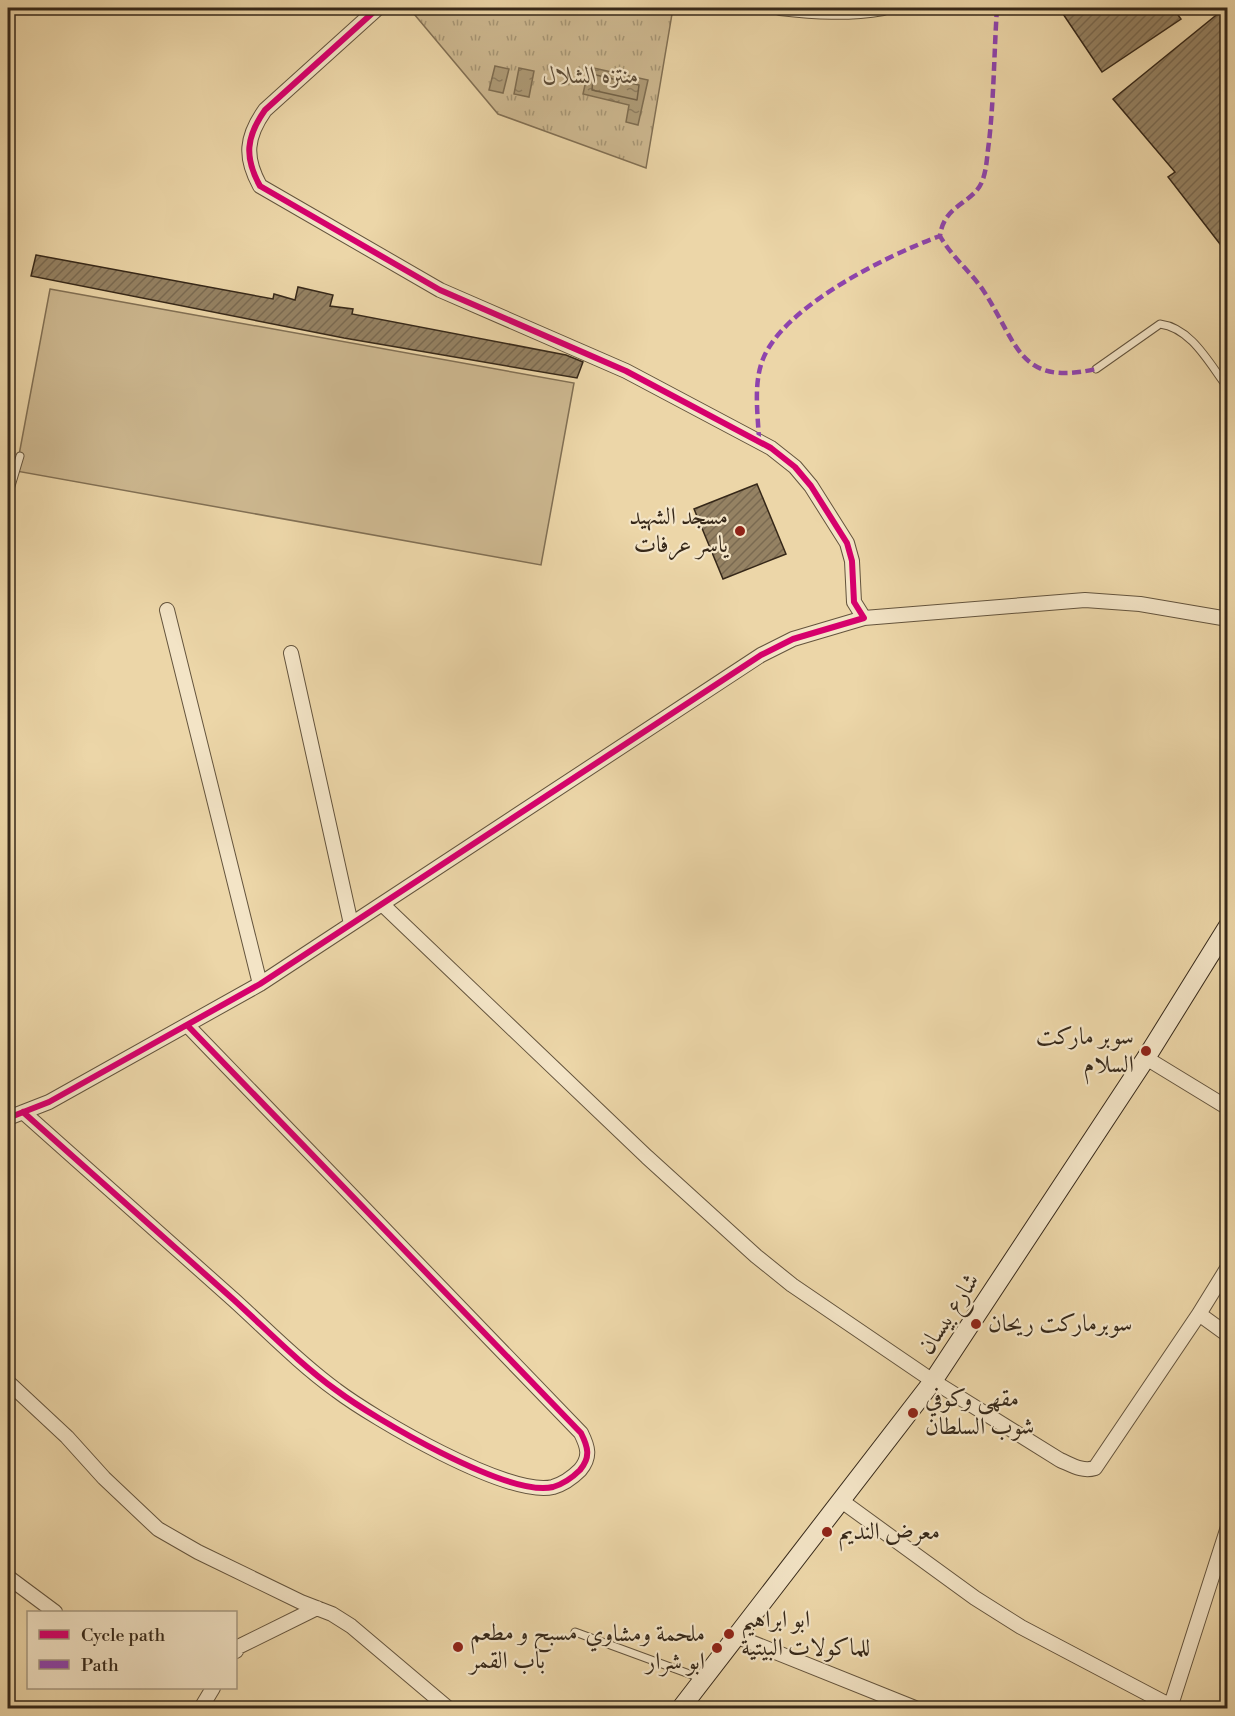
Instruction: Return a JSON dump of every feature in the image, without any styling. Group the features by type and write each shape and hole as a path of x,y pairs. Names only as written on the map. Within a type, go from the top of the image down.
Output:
{"street":[{"path":"378,8 265,110 253,127 249,143 251,169 260,186 440,290 626,372 771,448 795,467 811,486 847,543 852,561 854,602 864,618"},
{"path":"780,8 818,12 858,12 883,8"},
{"path":"8,1118 49,1102 260,984 761,655 794,639 864,618 1085,600 1140,604 1227,619"},
{"path":"167,610 260,984"},
{"path":"291,653 351,924"},
{"path":"382,904 647,1157 756,1256 792,1285 933,1381 1060,1460 1088,1470 1095,1468 1199,1314 1227,1267"},
{"name":"شارع بيسان","path":"681,1708 706,1680 933,1381 1146,1058 1227,926"},
{"path":"23,1112 335,1390 388,1424 447,1455 518,1483 552,1487 567,1481 580,1470 588,1457 587,1445 581,1433 187,1025"},
{"path":"1146,1058 1227,1108"},
{"path":"1199,1314 1227,1335"},
{"path":"8,1382 67,1437 104,1478 158,1529 198,1552 351,1626 448,1708"},
{"path":"843,1502 1021,1628 1171,1707 1227,1527"},
{"path":"8,1577 54,1611"},
{"path":"237,1649 317,1608"},
{"path":"738,1637 915,1708"},
{"path":"201,1708 212,1689"}],"lane":[{"path":"1096,369 1160,324 1174,326 1188,336 1227,388"},
{"path":"8,496 20,456"},
{"path":"575,1632 706,1680"}],"green space":[{"name":"منتزه الشلال","path":"409,8 673,8 646,168 498,114"},
{"path":"50,289 574,383 541,565 16,471"}],"water":[{"path":"495,66 509,69 503,93 489,90"},
{"path":"589,67 648,80 638,125 626,122 629,105 583,94"},
{"path":"519,68 534,71 529,97 514,94"}],"building":[{"path":"1059,8 1173,8 1181,19 1102,72"},
{"path":"1227,8 1227,253 1168,177 1175,172 1113,99"},
{"path":"36,255 273,299 274,294 295,300 298,287 333,295 330,306 353,309 352,314 566,355 583,362 577,378 344,338 31,276"},
{"name":"مسجد الشهيد ياسر عرفات","path":"757,484 786,554 723,579 694,509"}],"marked path":[{"path":"997,8 992,108 983,179 973,194 947,217 940,236 983,290 1023,356 1035,366 1050,372 1070,373 1096,369"},
{"path":"759,441 758,379 763,359 775,339 792,320 840,285 893,256 940,236"}],"cycle path":[{"path":"8,1118 49,1102 260,984 761,655 793,639 864,618 854,602 852,561 847,543 811,486 795,467 771,448 626,371 440,290 260,186 251,166 249,147 254,129 265,110 378,8"},
{"path":"23,1112 297,1358 354,1403 442,1453 475,1469 506,1480 533,1487 553,1487 577,1473 587,1456 587,1447 581,1433 187,1025"}],"place":[{"name":"مسجد الشهيد ياسر عرفات","path":"740,531"},
{"name":"سوبر ماركت السلام","path":"1146,1051"},
{"name":"سوبرماركت ريحان","path":"976,1324"},
{"name":"مقهى وكوفي شوب السلطان","path":"913,1413"},
{"name":"معرض النديم","path":"827,1532"},
{"name":"ابو ابراهيم للماكولات البيتية","path":"729,1634"},
{"name":"مسبح و مطعم باب القمر","path":"458,1647"},
{"name":"ملحمة ومشاوي ابو شرار","path":"717,1648"}]}
